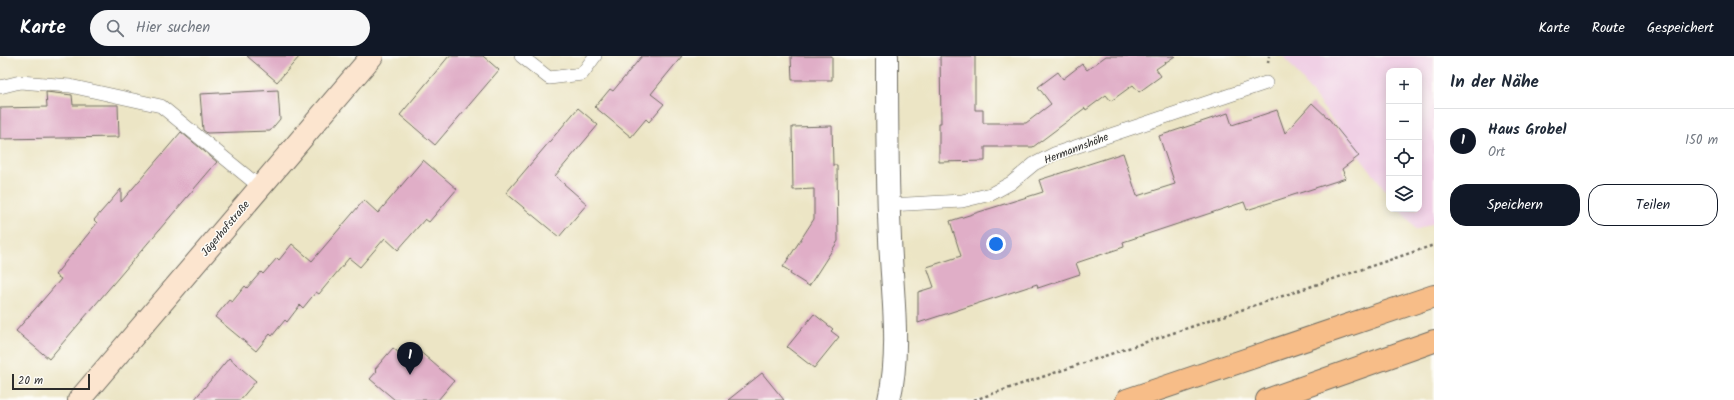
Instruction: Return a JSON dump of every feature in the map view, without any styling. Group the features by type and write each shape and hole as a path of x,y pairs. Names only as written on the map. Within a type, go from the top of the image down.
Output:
{"highway":[{"path":"1127,400 1434,296"},
{"path":"1267,400 1434,341"}],"main road":[{"name":"Jägerhofstraße","path":"79,400 372,56"}],"street":[{"path":"887,56 889,205 895,355 893,381 889,400"}],"lane":[{"path":"521,56 549,78 582,74 595,56"},
{"path":"0,86 20,82 70,86 161,106 260,187"},
{"name":"Hermannshöhe","path":"889,205 962,201 991,194 1011,183 1034,164 1054,154 1266,83"}],"path":[{"path":"974,400 1434,245"}],"shaded area":[{"path":"1284,56 1434,56 1434,223 1416,230 1402,212 1422,212 1422,68 1386,68 1386,191"}],"building":[{"path":"247,56 300,56 277,82"},
{"path":"449,56 483,56 499,70 435,145 400,115"},
{"path":"642,56 682,56 651,94 664,104 649,122 646,119 631,137 595,107 610,89 613,91"},
{"path":"791,56 832,56 832,80 792,80"},
{"path":"940,56 975,56 975,110 983,110 983,123 1026,123 1051,104 1038,87 1058,72 1063,79 1082,64 1087,70 1106,56 1175,56 1156,69 1161,76 1139,92 1133,85 1111,101 1106,95 1086,110 1085,108 1033,147 985,147 985,161 939,162 939,123 941,123"},
{"path":"278,90 280,119 270,131 207,133 203,130 200,94"},
{"path":"46,92 72,95 73,105 118,105 119,137 0,139 0,108 47,107"},
{"path":"1312,103 1329,119 1359,156 1342,169 1346,178 1247,210 1244,202 1123,242 1124,247 1076,263 1080,274 1038,288 1037,284 918,323 918,292 934,287 927,267 961,256 950,221 1043,192 1039,180 1123,153 1137,196 1175,184 1159,136 1228,113 1232,125 1277,110 1285,133"},
{"path":"578,108 598,125 555,176 587,204 559,237 506,193"},
{"path":"832,126 833,165 837,165 838,241 809,286 790,274 791,272 783,267 814,219 814,189 793,190 792,127"},
{"path":"181,132 217,162 49,359 16,331 61,279 55,275 97,223 94,220 121,189 121,202"},
{"path":"423,160 457,189 429,222 425,219 398,250 385,238 360,267 349,258 319,294 316,292 303,308 300,305 287,322 285,320 272,336 270,334 256,351 215,317 229,300 232,302 245,286 247,288 261,272 263,274 277,258 279,260 292,244 312,261 364,200 378,213"},
{"path":"814,314 833,329 831,331 839,337 814,368 787,347"},
{"path":"393,348 408,360 417,349 454,381 438,400 395,400 370,379 377,371 375,369"},
{"path":"229,358 256,381 240,400 194,400"},
{"path":"762,373 784,400 728,400"}],"place":[{"name":"Haus Grobel","path":"410,375"}]}
